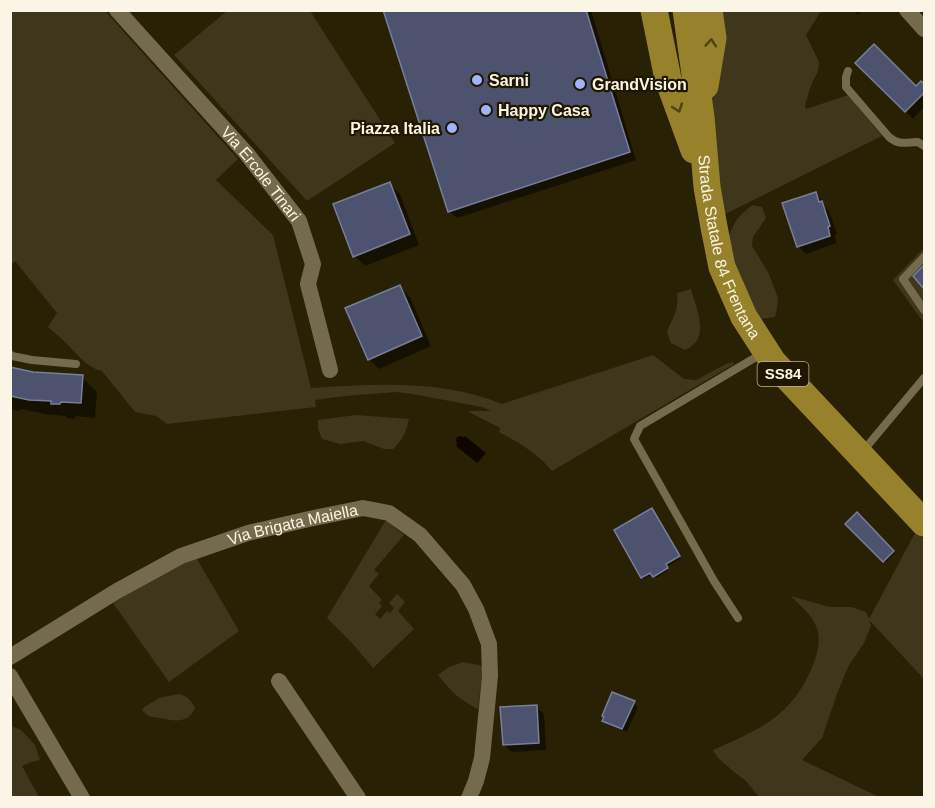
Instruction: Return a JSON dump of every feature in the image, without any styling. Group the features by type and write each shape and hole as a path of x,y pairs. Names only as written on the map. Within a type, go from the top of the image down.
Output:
{"main road":[{"path":"654,10 668,79 707,187"},
{"name":"Strada Statale 84 Frentana","path":"686,10 707,187 722,267 744,317 773,362 924,523"},
{"path":"700,117 713,38 709,10"}],"street":[{"name":"Via Ercole Tinari","path":"117,10 247,154 299,221 313,264 308,284 330,370"},
{"path":"907,10 924,29"},
{"name":"Via Brigata Maiella","path":"10,657 117,591 181,556 248,533 309,519 363,508 389,513 420,535 463,585 476,609 489,644 490,676 482,758 469,798"},
{"path":"10,676 82,798"},
{"path":"279,681 358,798"}],"lane":[{"path":"849,71 846,77 846,87 889,137 902,144 918,142 924,146"},
{"path":"924,257 903,279 924,310"},
{"path":"738,618 714,581 634,439 640,426 766,351"},
{"path":"11,356 76,364"},
{"path":"860,456 924,378"}],"shaded area":[{"path":"717,10 821,11 806,35 819,62 818,71 805,105 806,109 848,95 882,136 719,217 710,97"},
{"path":"13,11 105,11 238,159 216,180 273,235 311,388 360,385 432,387 456,390 502,404 653,355 684,379 696,380 726,364 733,362 734,364 552,471 527,449 499,432 500,428 467,411 491,411 482,407 412,394 396,392 345,396 315,400 316,407 167,424 156,416 135,412 102,371 87,364 48,327 57,313 15,261 11,265 10,16"},
{"path":"227,11 310,11 395,143 307,201 174,55"},
{"path":"753,205 762,207 766,218 753,237 752,246 768,272 778,298 775,317 761,319 757,317 726,245 735,222"},
{"path":"924,248 924,323 893,280"},
{"path":"691,289 699,315 700,332 693,345 685,350 671,343 667,332 676,309 677,293"},
{"path":"356,415 409,419 404,436 393,449 384,449 363,441 340,444 322,439 318,429 318,420"},
{"path":"465,436 486,453 477,463 456,446 457,437"},
{"path":"386,520 404,535 374,570 379,574 369,586 382,600 379,603 382,606 375,614 380,619 387,611 390,613 394,608 389,603 397,594 405,602 398,611 414,629 373,668 327,618"},
{"path":"916,531 924,540 924,679 869,620 871,626 864,643 849,665 822,738 802,760 879,797 759,797 746,781 718,758 713,750 760,728 773,719 785,709 805,683 816,657 819,643 818,633 810,615 791,596 829,607 851,607 866,612 869,619"},
{"path":"194,554 239,631 169,682 113,603"},
{"path":"463,662 483,666 478,709 456,695 438,675 449,667"},
{"path":"178,694 188,698 195,708 185,719 152,717 142,710 159,698"},
{"path":"11,726 21,730 35,745 40,760 22,766 39,797 11,797"}],"building":[{"path":"383,10 586,10 630,152 448,212"},
{"path":"874,44 916,86 921,81 924,84 924,93 905,112 855,63"},
{"path":"390,182 410,234 353,257 333,204"},
{"path":"816,192 819,202 822,201 830,226 828,227 830,236 797,247 782,203"},
{"path":"924,265 924,289 913,276"},
{"path":"400,285 422,336 368,360 345,308"},
{"path":"10,367 33,372 83,375 81,403 51,404 51,401 10,396"},
{"path":"652,508 680,556 666,564 668,568 653,577 650,573 641,578 614,530"},
{"path":"857,512 894,551 883,562 845,524"},
{"path":"612,692 635,701 622,729 602,721"},
{"path":"537,705 539,743 503,745 500,707"}],"place":[{"name":"Sarni","path":"477,80"},
{"name":"GrandVision","path":"580,84"},
{"name":"Happy Casa","path":"486,110"},
{"name":"Piazza Italia","path":"452,128"}]}
